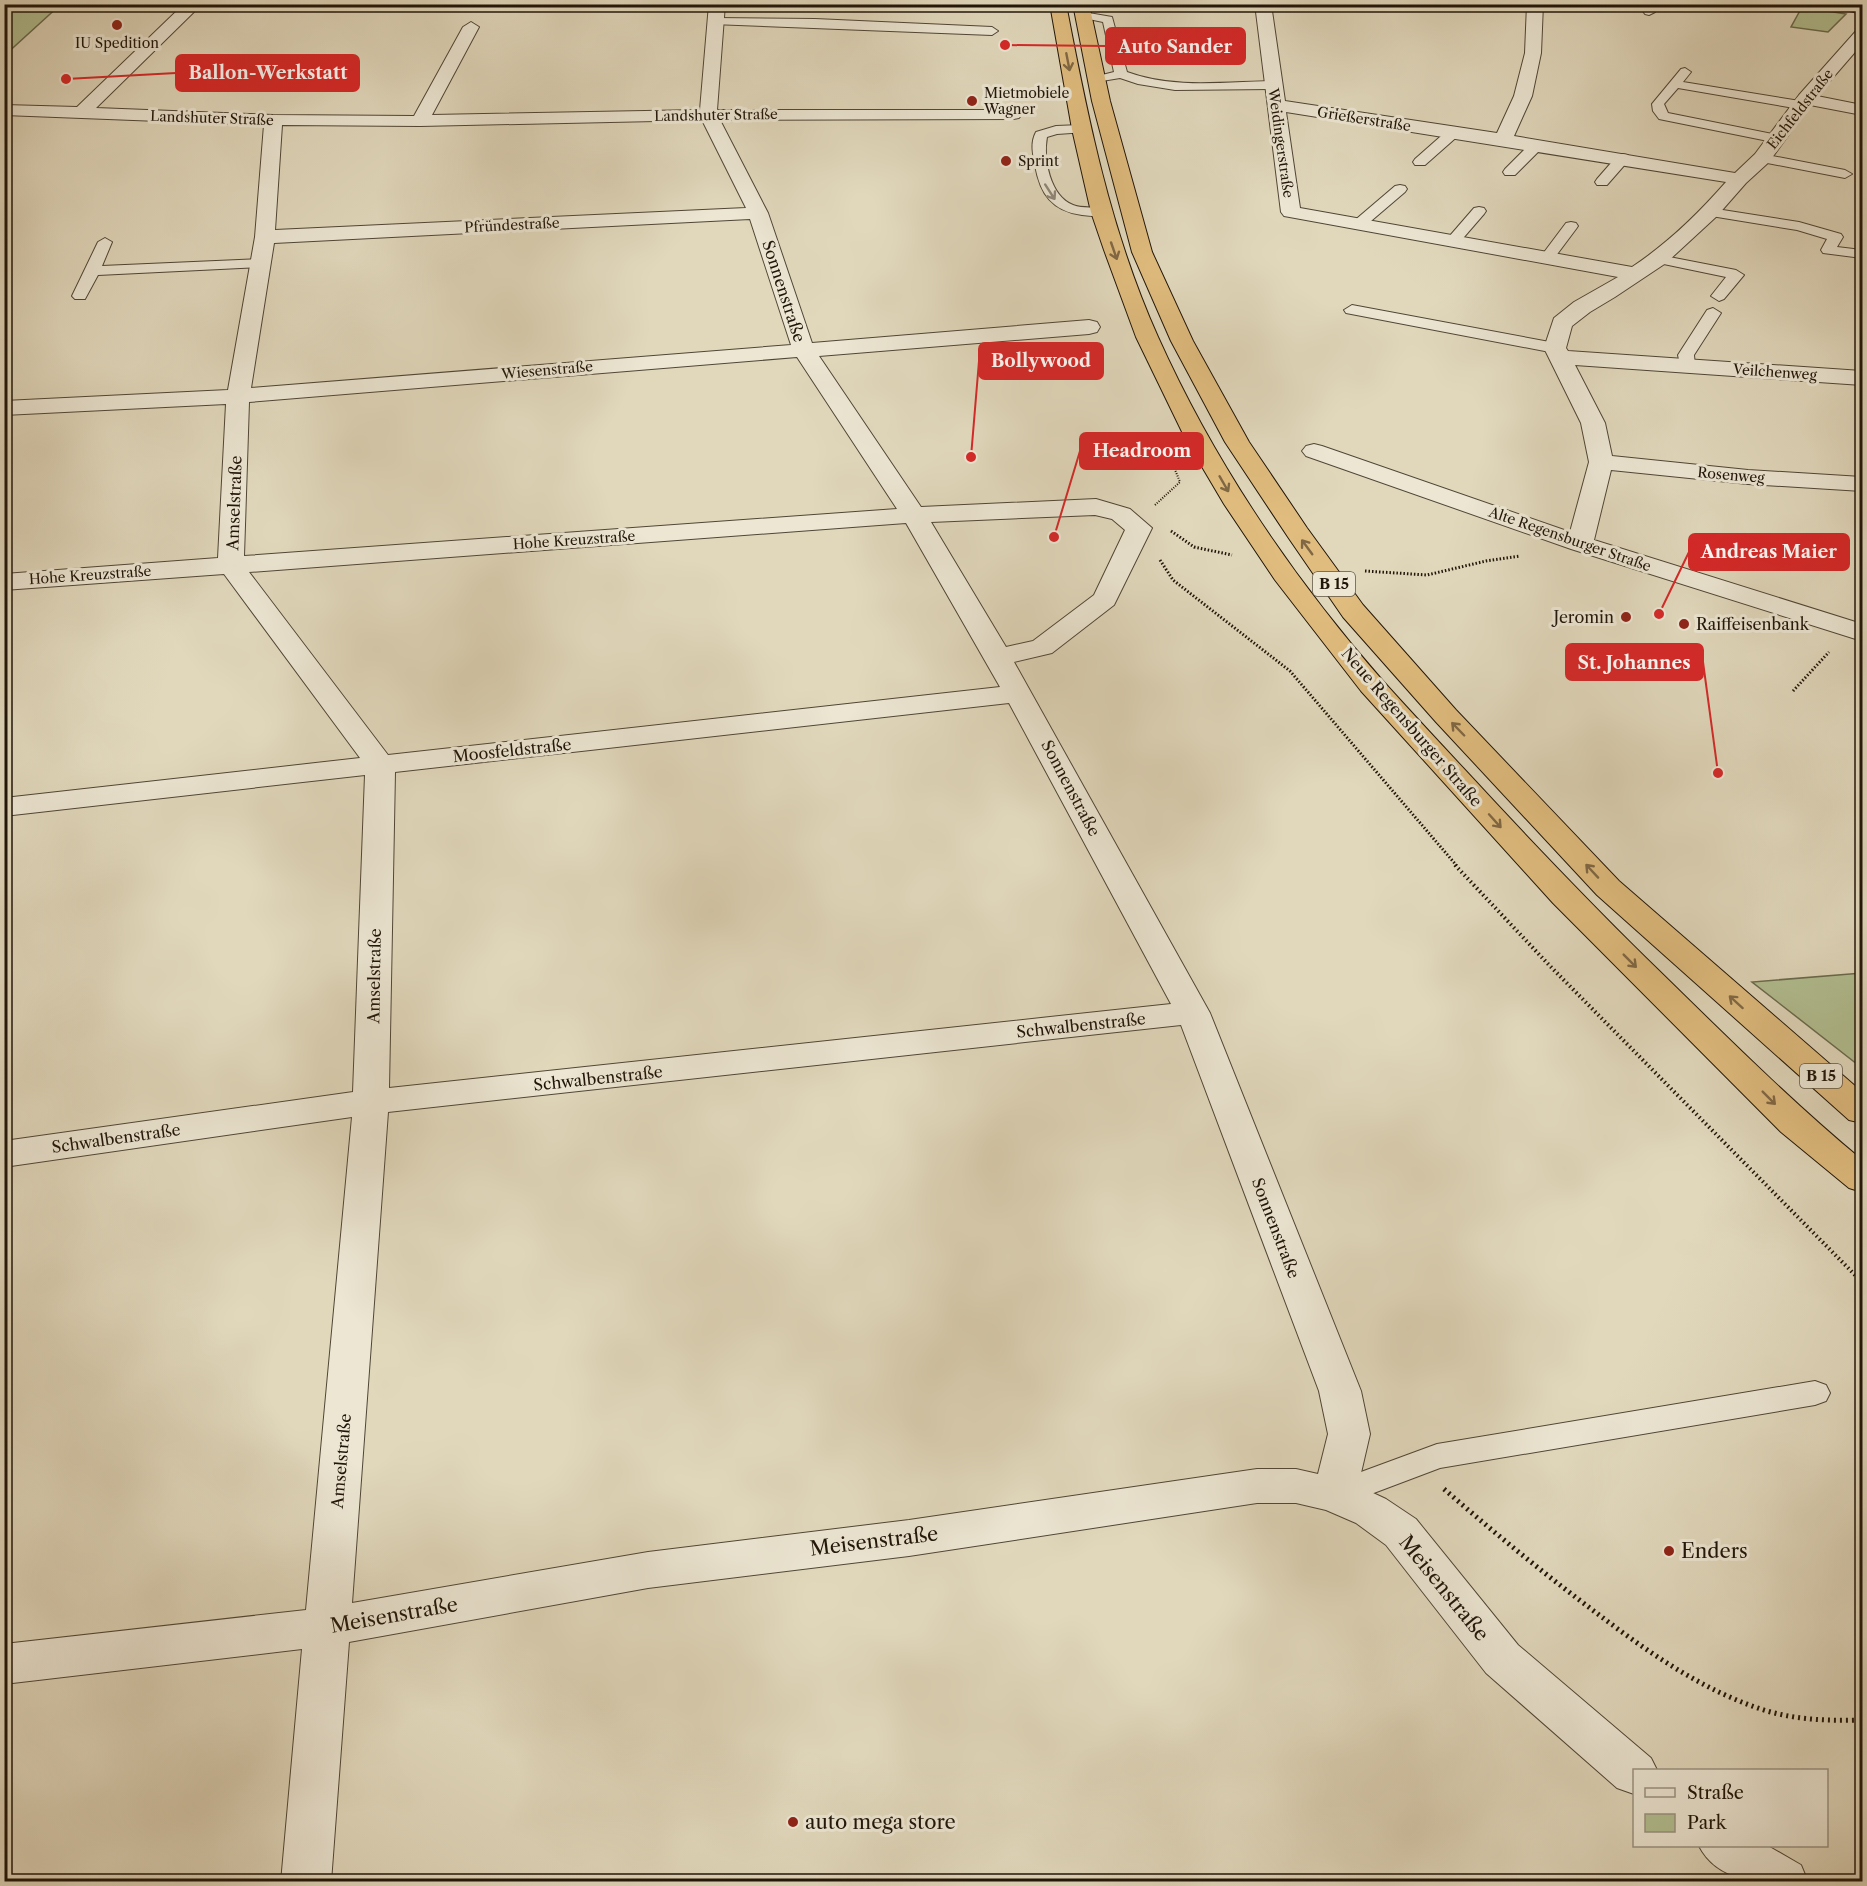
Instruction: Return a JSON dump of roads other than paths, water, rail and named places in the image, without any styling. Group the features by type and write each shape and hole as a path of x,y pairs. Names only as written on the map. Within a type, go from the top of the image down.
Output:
{"highway":[{"name":"Neue Regensburger Straße","path":"1058,4 1081,129 1101,213 1147,337 1197,438 1236,504 1284,574 1371,685 1564,896 1794,1123 1863,1179"},
{"name":"Neue Regensburger Straße","path":"1082,10 1109,77 1107,123 1142,252 1182,341 1237,442 1353,611 1446,716 1608,888 1771,1034 1863,1111"},
{"path":"1794,1123 1863,1196"}],"street":[{"path":"80,114 194,4"},
{"path":"708,115 717,4"},
{"name":"Weidingerstraße","path":"1263,4 1272,85 1291,212 1634,274"},
{"path":"1503,139 1526,85 1533,53 1535,4"},
{"path":"1839,4 1863,9"},
{"path":"420,121 471,27"},
{"name":"Eichfeldstraße","path":"1556,353 1562,323 1582,307 1608,293 1659,259 1710,212 1739,178 1762,158 1778,139 1802,102 1863,34"},
{"path":"1802,102 1863,110"},
{"name":"Grießerstraße","path":"1275,105 1503,139 1739,178"},
{"name":"Landshuter Straße","path":"4,110 273,120 420,121 708,115 1013,114"},
{"name":"Sonnenstraße","path":"708,115 758,213 803,349 914,515 998,657 1192,1013 1340,1390 1349,1434 1334,1495"},
{"name":"Amselstraße","path":"273,120 263,250 238,396 231,565 380,765 371,1102 306,1881"},
{"name":"Pfründestraße","path":"263,250 758,213"},
{"name":"Wiesenstraße","path":"4,408 238,396 1089,327"},
{"path":"1556,353 1593,423 1600,462 1580,544"},
{"name":"Veilchenweg","path":"1556,353 1688,366 1863,378"},
{"name":"Alte Regensburger Straße","path":"1314,451 1580,544 1856,631"},
{"name":"Rosenweg","path":"1600,462 1748,477 1863,484"},
{"name":"Hohe Kreuzstraße","path":"4,582 914,515 1096,507 1121,514 1139,528 1105,599 1042,647 998,657"},
{"name":"Moosfeldstraße","path":"4,807 1019,693"},
{"name":"Schwalbenstraße","path":"4,1154 371,1102 1192,1013"},
{"name":"Meisenstraße","path":"4,1664 327,1627 648,1570 909,1538 1257,1486 1296,1486 1334,1495 1371,1511 1401,1532 1502,1659 1633,1771"},
{"path":"1727,1847 1783,1881"}],"lane":[{"path":"716,22 815,23 992,31"},
{"path":"1685,72 1658,104 1658,109 1664,116 1778,139"},
{"path":"1109,77 1160,85 1272,85"},
{"path":"1674,84 1802,102"},
{"path":"1081,129 1056,130 1041,135 1038,144 1044,183 1058,205 1079,213 1101,213"},
{"path":"1420,162 1454,132"},
{"path":"1510,172 1537,145"},
{"path":"1602,182 1623,158"},
{"name":"Eichfeldstraße","path":"1762,158 1845,174"},
{"path":"1359,224 1400,189"},
{"path":"1453,241 1479,211"},
{"path":"1710,212 1799,226 1836,237 1828,250 1863,254"},
{"path":"1546,258 1571,226"},
{"path":"80,296 105,242"},
{"path":"92,271 263,250"},
{"path":"1659,259 1736,275 1719,296"},
{"path":"1353,310 1556,353"},
{"path":"1688,366 1686,356 1713,313"},
{"path":"1334,1495 1437,1456 1815,1393"}],"place":[{"name":"IU Spedition","path":"117,25"},
{"name":"Auto Sander","path":"1005,45"},
{"name":"Ballon-Werkstatt","path":"66,79"},
{"name":"Mietmobiele Wagner","path":"972,101"},
{"name":"Sprint","path":"1006,161"},
{"name":"Bollywood","path":"971,457"},
{"name":"Headroom","path":"1054,537"},
{"name":"Andreas Maier","path":"1659,614"},
{"name":"Jeromin","path":"1626,617"},
{"name":"Raiffeisenbank","path":"1684,624"},
{"name":"St. Johannes","path":"1718,773"},
{"name":"Enders","path":"1669,1551"},
{"name":"auto mega store","path":"793,1822"}]}
